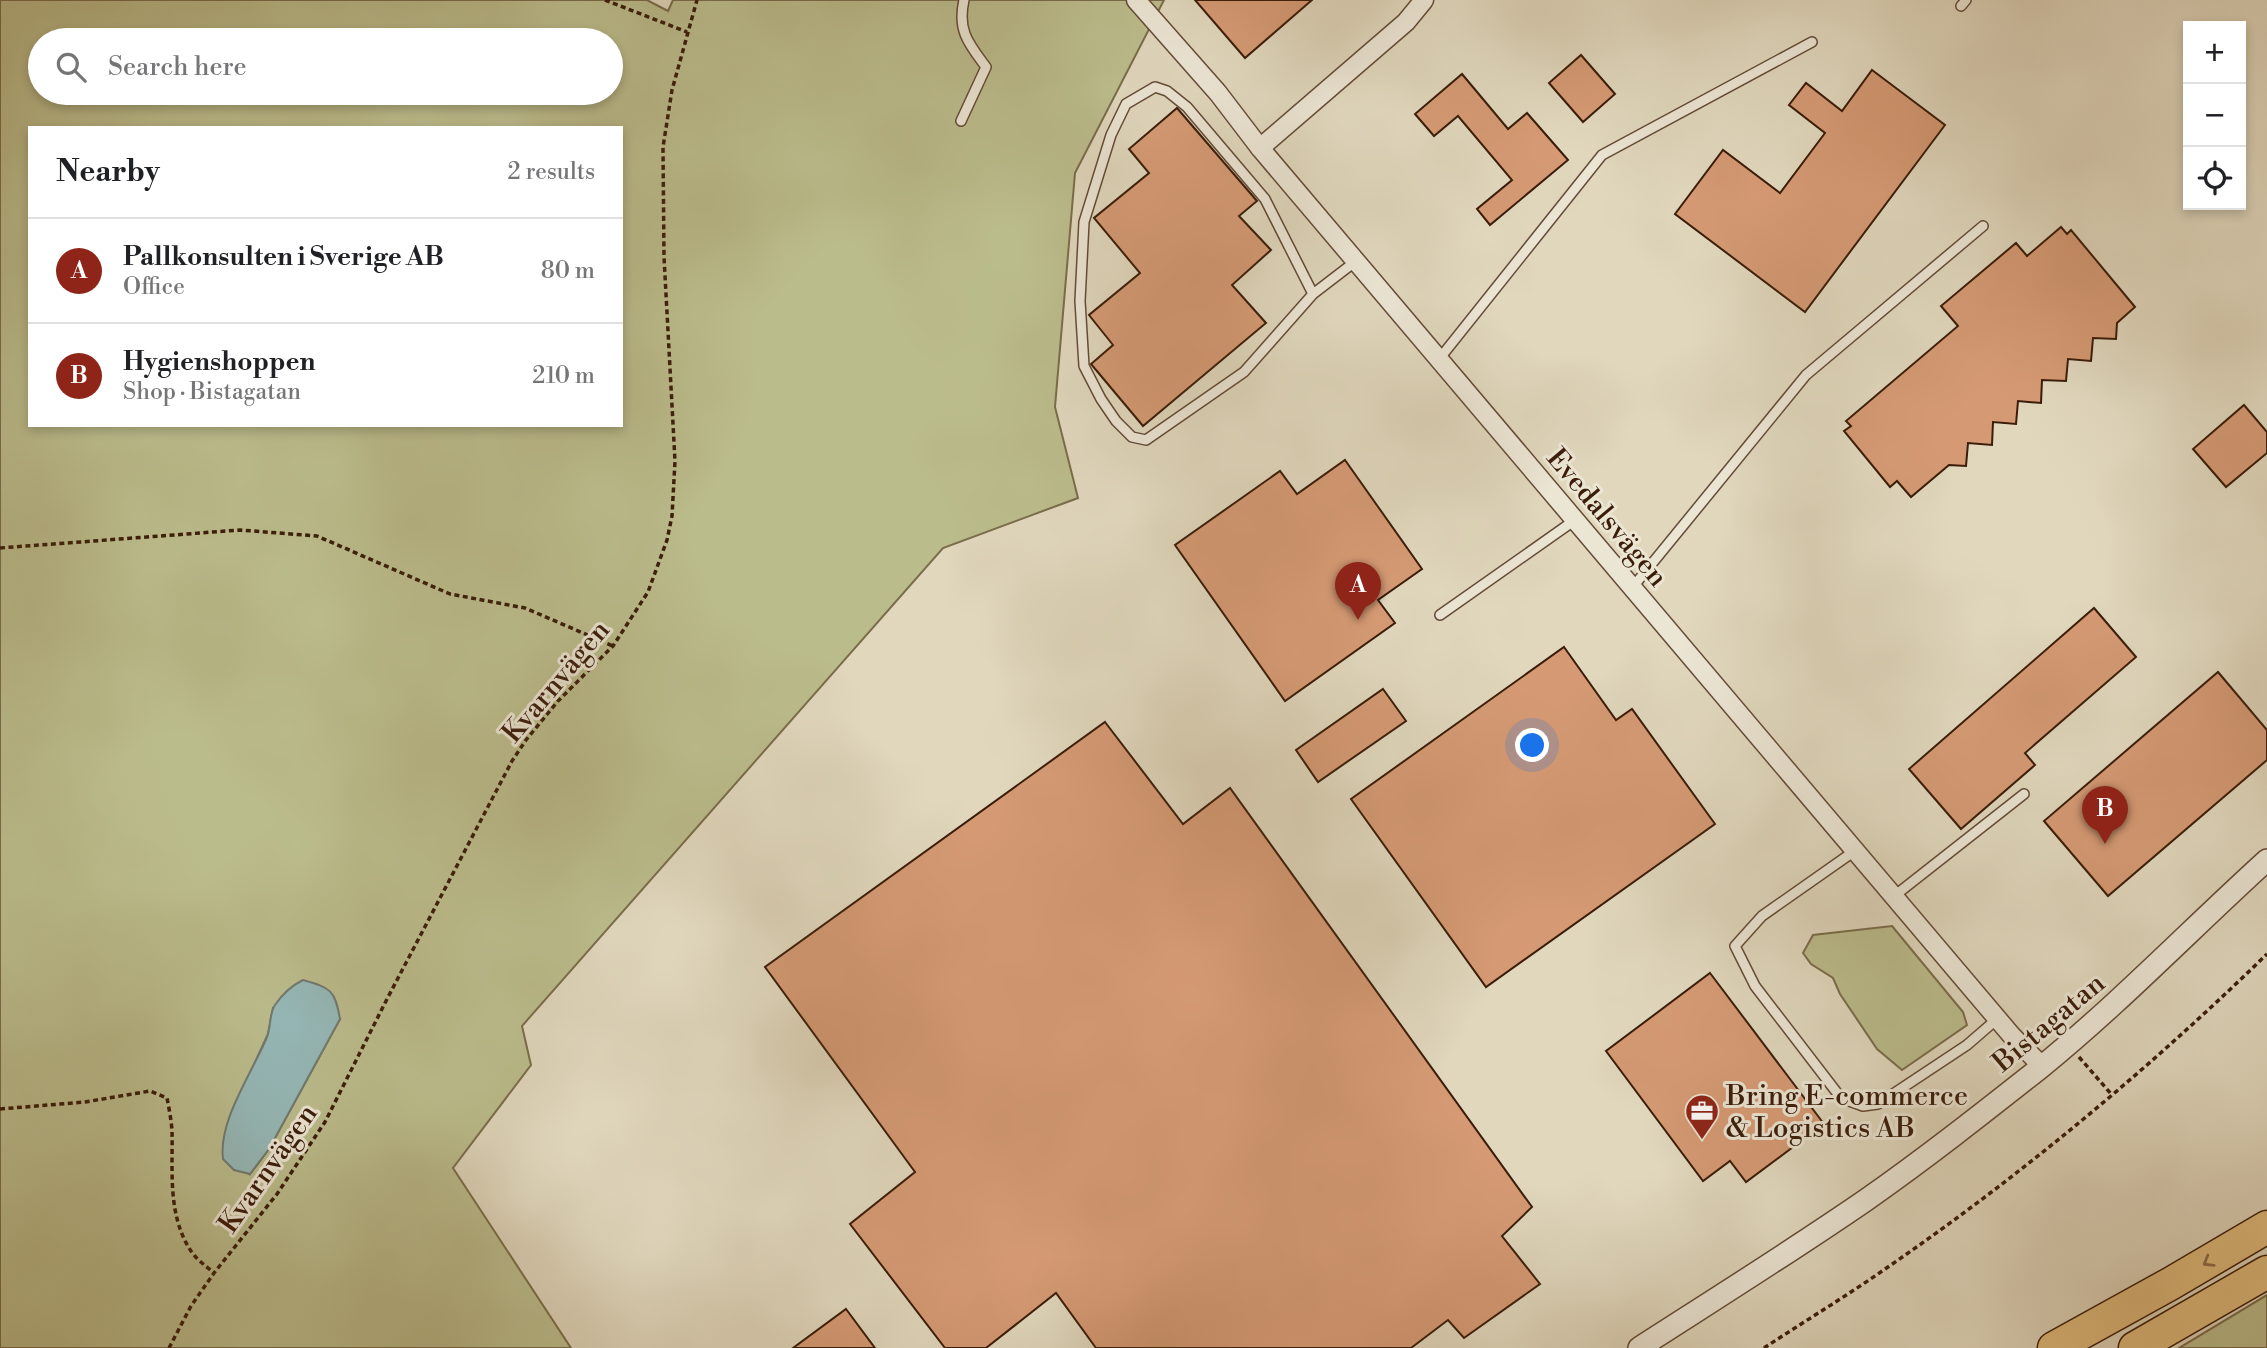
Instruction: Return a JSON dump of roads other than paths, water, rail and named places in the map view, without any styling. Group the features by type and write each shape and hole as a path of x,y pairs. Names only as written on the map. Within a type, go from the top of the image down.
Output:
{"highway":[{"path":"2054,1348 2267,1227"},
{"path":"2135,1348 2267,1272"}],"street":[{"name":"Evedalsvägen","path":"1136,0 2011,1036 2042,1066"},
{"path":"1260,148 1406,22 1424,0"},
{"name":"Bistagatan","path":"1639,1348 1771,1264 1962,1129 2042,1066 2139,982 2267,860"}],"lane":[{"path":"961,121 986,67 965,38 961,14 964,0"},
{"path":"1440,358 1602,155 1812,42"},
{"path":"1313,294 1265,199 1187,107 1167,91 1154,87 1126,104 1111,135 1084,222 1080,301 1084,366 1101,399 1132,437 1146,440 1244,372 1313,294 1356,261"},
{"path":"1632,588 1806,375 1983,226"},
{"path":"1440,615 1575,520"},
{"path":"1893,897 2024,793"},
{"path":"1856,850 1762,916 1735,946 1755,986 1841,1098 1863,1106 1878,1104 1967,1045 1997,1019"}],"water":[{"path":"303,980 320,985 330,992 336,1002 340,1019 269,1149 250,1174 234,1170 223,1159 223,1144 231,1113 267,1037 275,1005 288,990"}],"place":[{"name":"Pallkonsulten i Sverige AB","path":"1358,620"},
{"name":"Hygienshoppen","path":"2105,844"},
{"name":"Bring E-commerce & Logistics AB","path":"1702,1141"}]}
